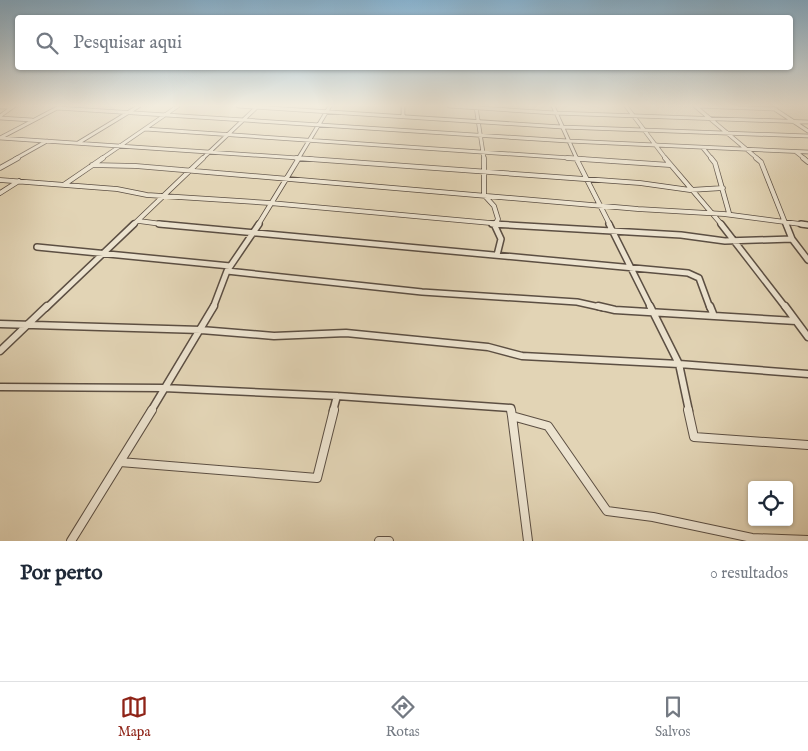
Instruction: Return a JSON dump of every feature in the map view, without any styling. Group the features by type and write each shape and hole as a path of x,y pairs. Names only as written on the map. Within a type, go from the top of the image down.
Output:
{"street":[{"path":"12,131 0,138 648,184 690,190 723,188"},
{"path":"78,143 98,131"},
{"path":"65,184 118,145 141,131"},
{"path":"177,131 670,165"},
{"path":"0,351 234,131"},
{"path":"71,541 201,330 216,302 219,287 229,269 316,131"},
{"path":"426,131 656,146 808,152"},
{"path":"480,131 485,153 484,195"},
{"path":"564,131 679,364 694,437 808,445"},
{"path":"645,131 690,190 735,240 808,337"},
{"path":"679,131 808,136"},
{"path":"728,133 760,162 792,239 808,260"},
{"path":"0,134 7,134"},
{"path":"0,168 48,141"},
{"path":"704,148 715,163 729,213"},
{"path":"796,152 808,162"},
{"path":"92,165 136,166 191,172 729,213 808,225"},
{"path":"0,180 65,184 166,195 494,224 735,240 792,239"},
{"path":"0,193 20,180"},
{"path":"484,195 490,198 496,210 498,219 494,224"},
{"path":"139,221 224,232 254,232 401,248 630,267 697,276 714,316"},
{"path":"494,224 500,231 502,248 497,255"},
{"path":"37,247 356,286 577,302 615,310 796,321"},
{"path":"0,324 201,330 274,336 346,333 488,347 522,356 679,364 808,374"},
{"path":"0,387 164,388 337,396 511,408 528,541"},
{"path":"120,462 317,478 337,396"},
{"path":"512,416 548,426 608,511 653,517 752,538 808,540"},
{"path":"379,541 389,541"}]}
